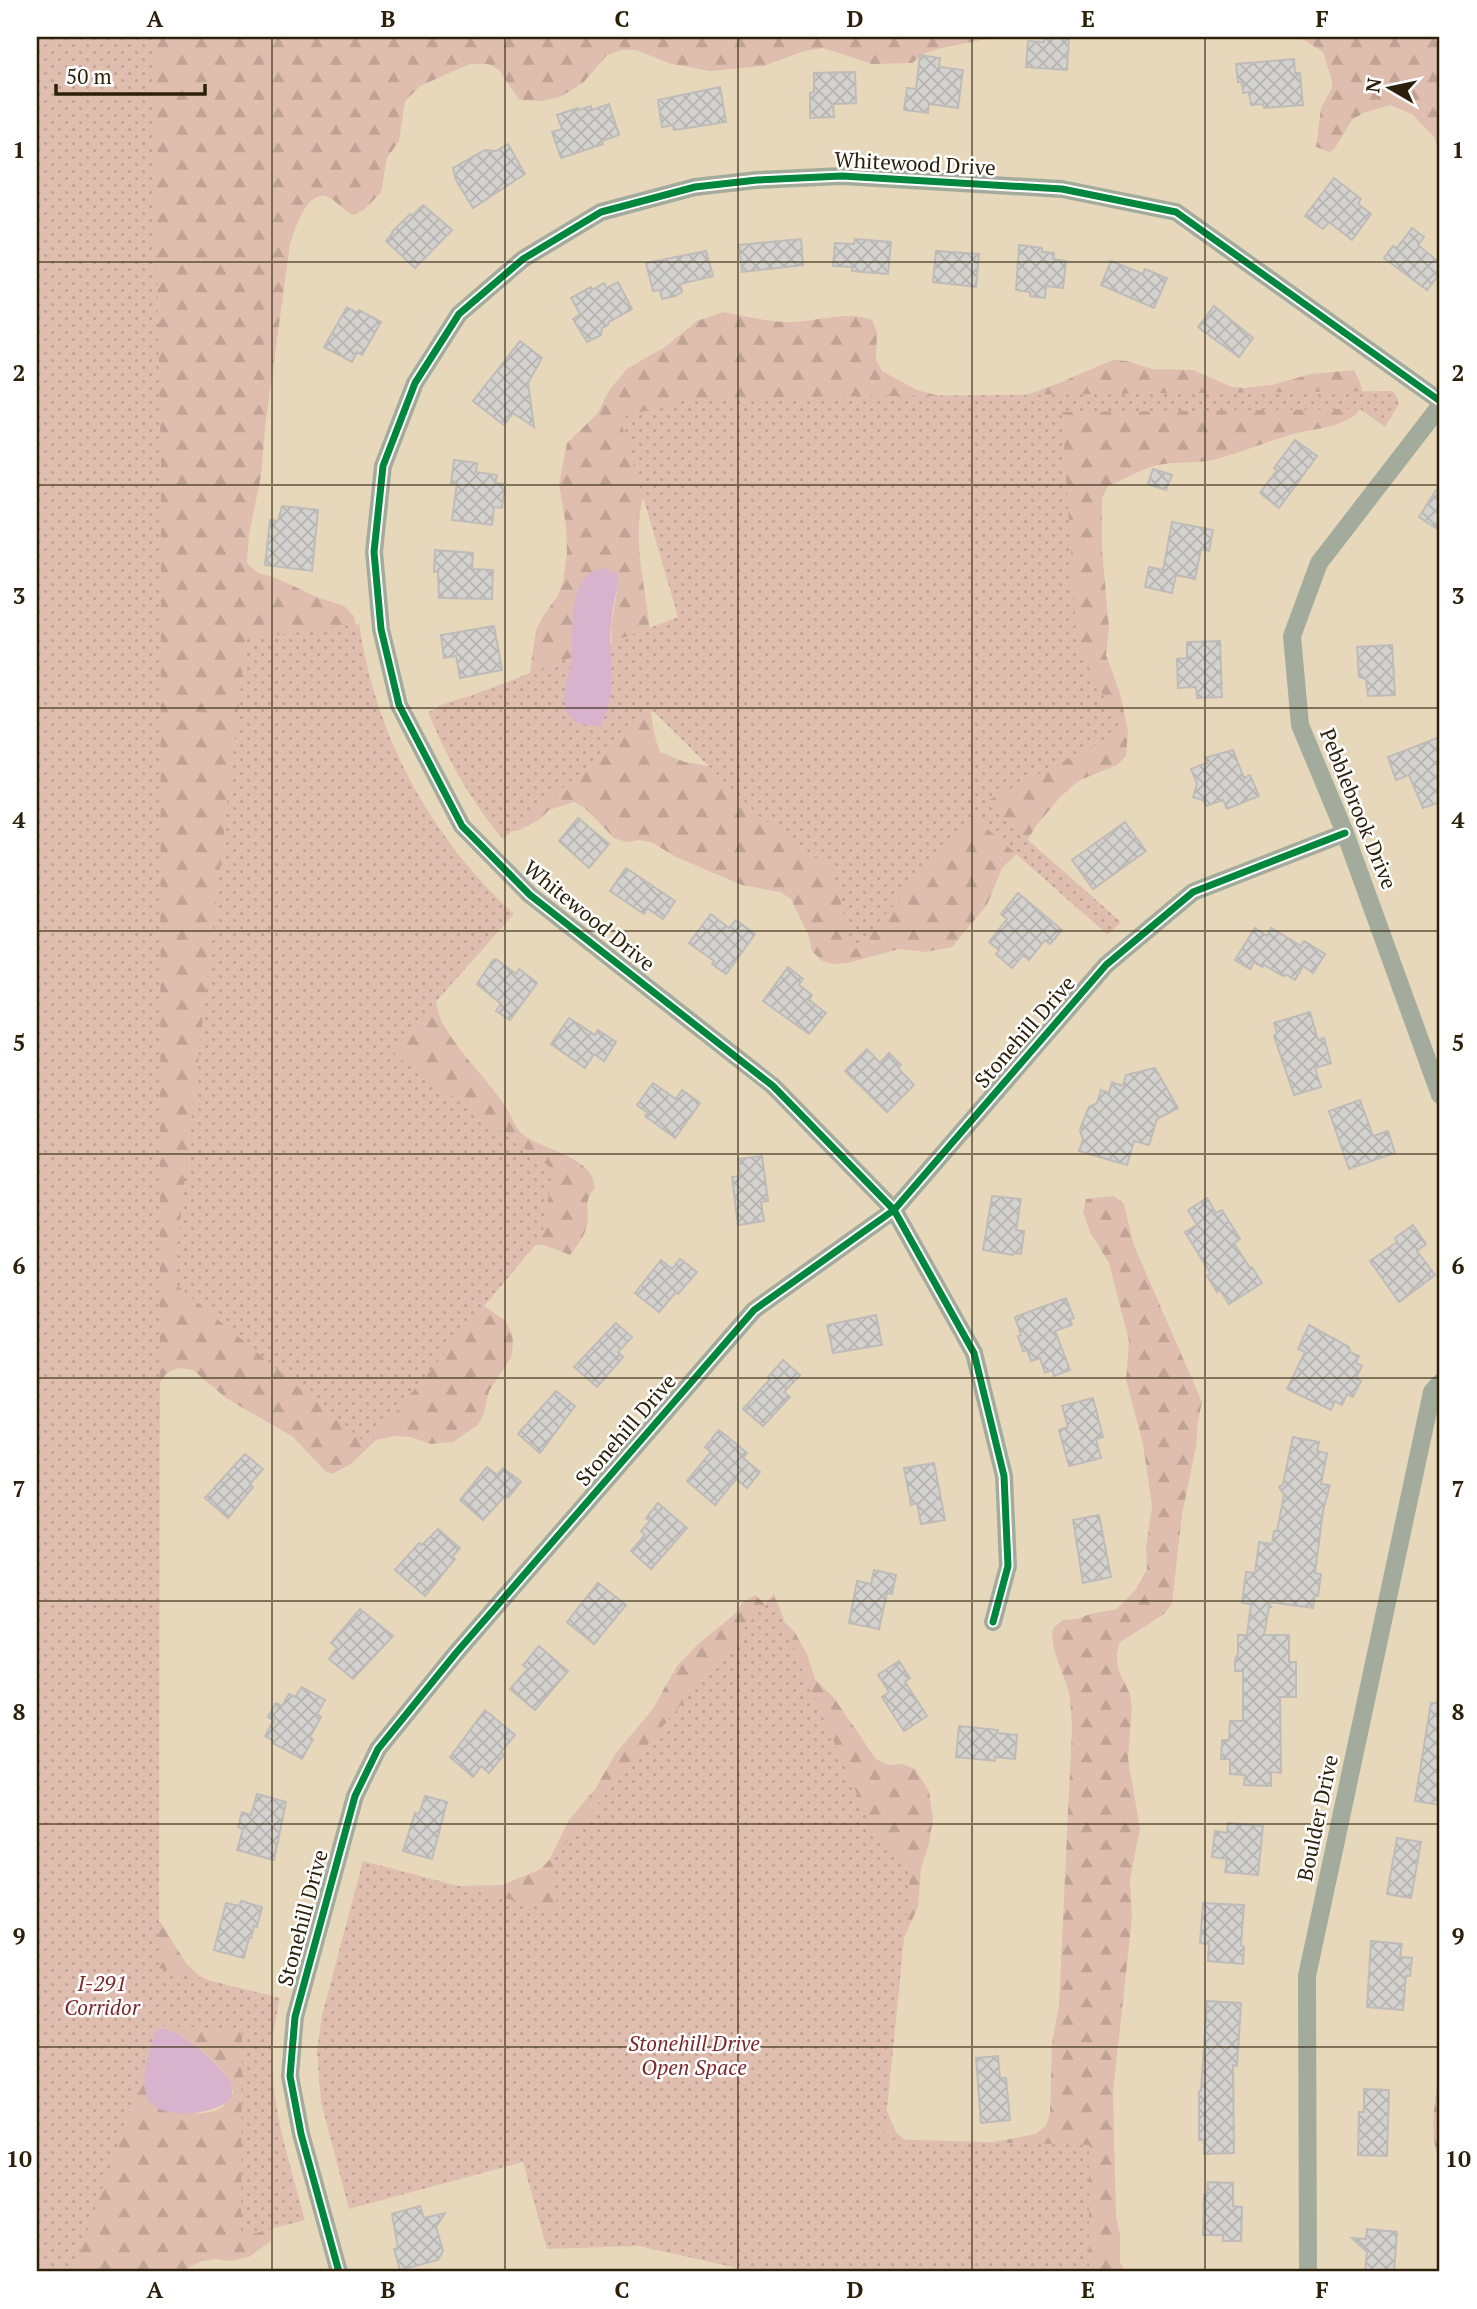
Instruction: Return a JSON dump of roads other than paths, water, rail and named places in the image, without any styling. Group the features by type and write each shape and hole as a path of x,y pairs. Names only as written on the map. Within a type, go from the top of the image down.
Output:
{"street":[{"name":"Whitewood Drive","path":"993,1622 1008,1566 1004,1476 974,1353 894,1210 773,1086 530,895 462,826 399,705 382,629 374,552 383,466 415,383 459,314 523,259 601,212 695,187 757,180 842,176 1062,189 1176,212 1440,401"},
{"name":"Pebblebrook Drive","path":"1440,406 1319,563 1293,636 1300,725 1345,833 1440,1095"},
{"name":"Stonehill Drive","path":"339,2272 301,2134 290,2076 295,2017 305,1973 355,1796 377,1749 456,1653 754,1310 894,1210 1107,965 1193,892 1345,833"},
{"name":"Boulder Drive","path":"1308,2272 1307,1976 1432,1392 1440,1383"}],"park label":[{"name":"I-291 Corridor","path":"102,1996"},
{"name":"Stonehill Drive Open Space","path":"694,2056"}]}
